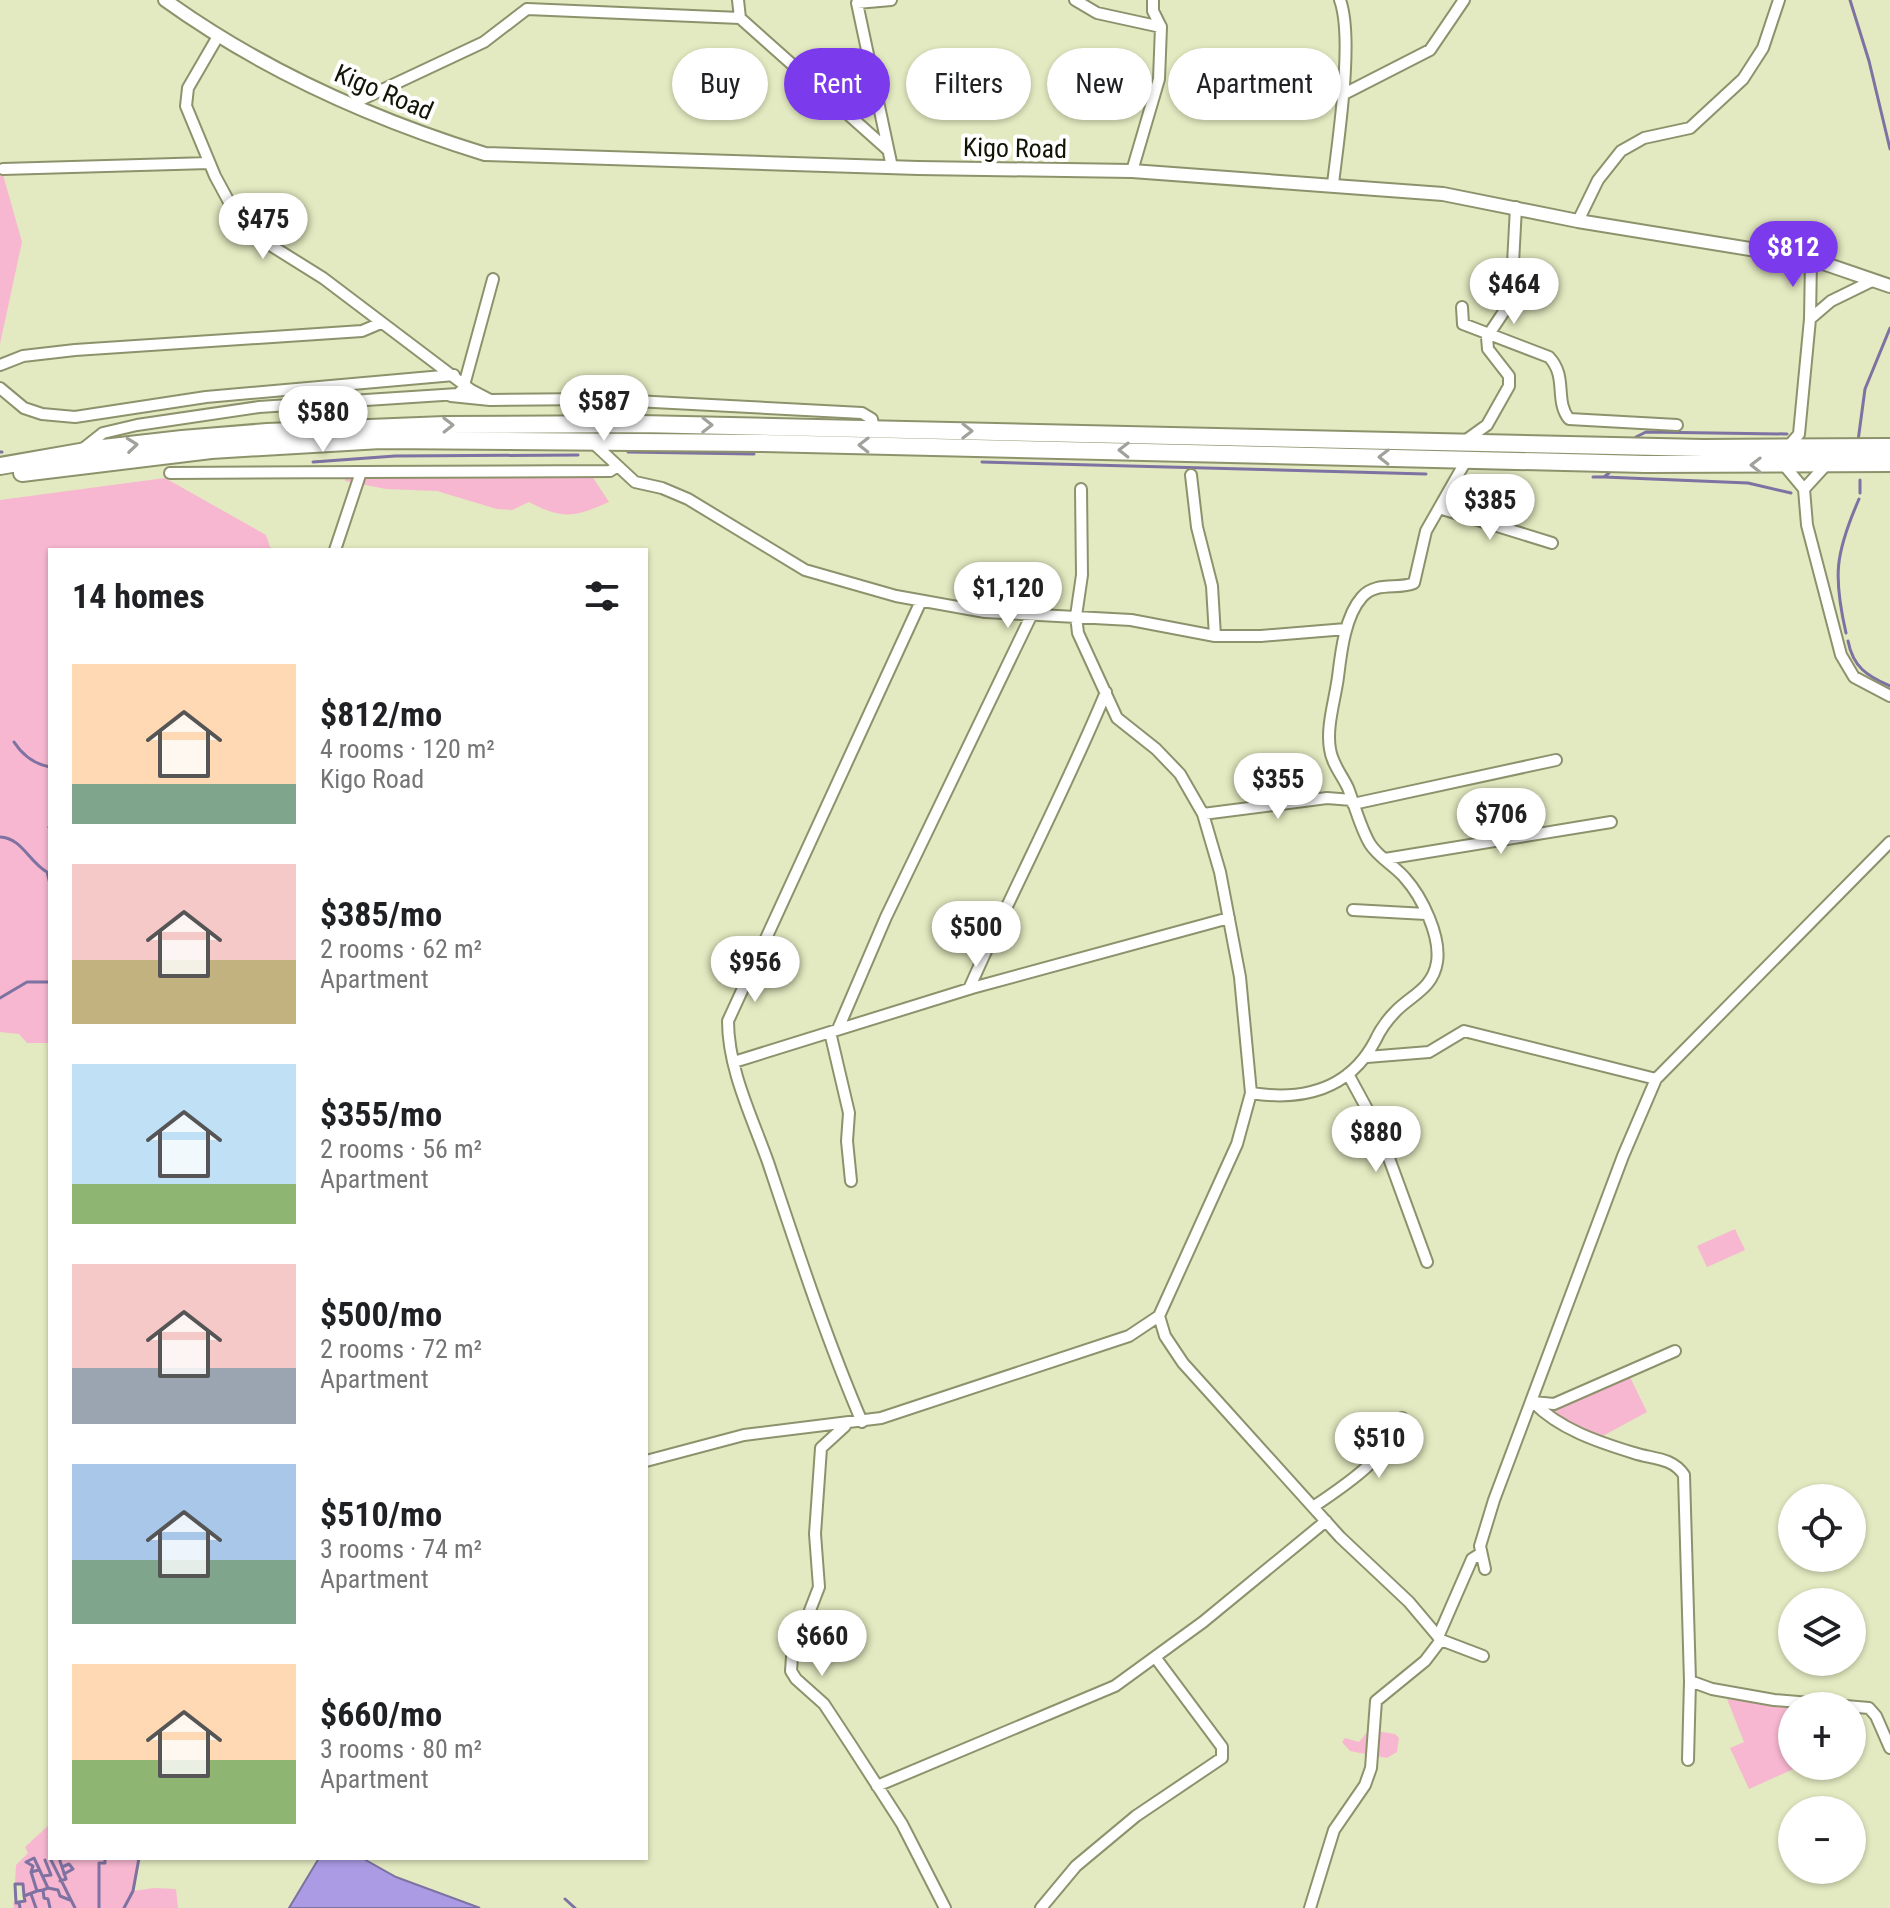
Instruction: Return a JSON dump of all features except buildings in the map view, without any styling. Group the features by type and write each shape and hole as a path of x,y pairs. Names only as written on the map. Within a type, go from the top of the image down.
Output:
{"highway":[{"path":"0,466 79,452 267,432 386,427 640,424 874,429 1464,451 1786,457 1811,448 1890,447"},
{"path":"0,477 198,451 331,441 591,441 1443,458 1464,451 1508,444 1786,457 1826,465 1890,463"}],"street":[{"name":"Kigo Road","path":"165,0 217,38 352,104 442,141 496,156 1132,171 1443,194 1578,221 1811,259 1890,286"},
{"path":"738,0 740,18"},
{"path":"891,0 857,3 892,167"},
{"path":"1075,0 1097,13 1161,27"},
{"path":"1132,171 1159,79 1161,27 1153,11 1153,0"},
{"path":"1333,184 1342,95 1345,14 1340,0"},
{"path":"1342,95 1430,50 1464,0"},
{"path":"1578,221 1598,180 1621,151 1644,138 1690,128 1743,79 1763,48 1779,0"},
{"path":"352,104 484,42 527,9 740,18 888,150"},
{"path":"217,38 188,88 187,100 189,117 235,213 251,233 323,278 490,400"},
{"path":"3,169 209,163"},
{"path":"1251,1093 1291,1097 1311,1094 1348,1074 1367,1057 1387,1020 1424,991 1433,973 1437,952 1426,914 1413,888 1368,841 1330,749 1346,629 1361,597 1370,591 1414,583 1424,538 1453,481 1464,451 1487,425 1510,381 1488,349 1488,332 1511,301 1516,207"},
{"path":"1811,259 1810,319 1799,434 1786,457 1804,489 1807,525 1841,655 1854,677 1890,696"},
{"path":"451,396 463,389 458,379 493,279"},
{"path":"1810,319 1831,301 1874,280"},
{"path":"1462,307 1463,324 1549,357 1559,368 1562,401 1569,419 1677,425"},
{"path":"0,365 23,356 75,350 362,331 381,323"},
{"path":"0,388 24,408 42,414 75,417 206,397 458,379"},
{"path":"79,452 103,433 152,422 259,407 451,396 490,400 596,399 862,413 872,419 874,429"},
{"path":"1487,425 1508,444"},
{"path":"1799,434 1811,448"},
{"path":"591,441 635,482 662,488 688,499 805,570 921,601 974,611 1131,620 1215,636 1251,637 1346,629"},
{"path":"170,473 610,471 616,467 618,452 629,442"},
{"path":"1443,458 1453,481"},
{"path":"1804,489 1826,465"},
{"path":"336,548 361,472"},
{"path":"1191,475 1197,527 1212,586 1215,636"},
{"path":"648,1460 744,1435 862,1422 936,1402 1129,1336 1159,1316 1237,1144 1251,1093 1240,977 1229,918 1203,814 1180,774 1156,749 1117,718 1078,633 1076,616 1082,575 1081,489"},
{"path":"1439,508 1552,543"},
{"path":"862,1422 800,1259 734,1062 728,1043 728,1021 921,601"},
{"path":"851,1181 847,1141 849,1113 834,1031 1032,614"},
{"path":"969,989 1015,883 1068,779 1106,692"},
{"path":"1203,814 1327,798 1352,802 1556,760"},
{"path":"1385,859 1611,822"},
{"path":"1485,1569 1480,1554 1494,1500 1623,1156 1656,1079 1890,842"},
{"path":"1353,910 1426,914"},
{"path":"734,1062 969,989 1229,918"},
{"path":"1367,1057 1429,1052 1464,1031 1656,1079"},
{"path":"1348,1074 1379,1131 1427,1262"},
{"path":"1159,1316 1165,1336 1183,1363 1326,1521 1409,1602 1440,1639 1483,1656"},
{"path":"1533,1402 1554,1404 1675,1351"},
{"path":"1533,1402 1543,1413 1568,1428 1637,1454 1671,1462 1684,1475 1690,1681 1688,1760"},
{"path":"1313,1507 1360,1475 1386,1448 1402,1418"},
{"path":"847,1424 828,1438 821,1448 815,1534 819,1587 792,1657 791,1671 824,1704 902,1824 945,1908"},
{"path":"877,1786 1115,1686 1326,1521"},
{"path":"1310,1908 1334,1830 1365,1785 1371,1768 1376,1701 1425,1661 1440,1639 1472,1559 1480,1554"},
{"path":"1041,1908 1088,1856 1136,1816 1222,1758 1222,1747 1155,1657"},
{"path":"1690,1681 1712,1689 1774,1700 1869,1708 1876,1716 1890,1748"}],"shaded area":[{"path":"0,164 22,242 0,344"},
{"path":"345,473 590,473 609,502 569,514 551,512 529,502 512,510 497,509 437,491 386,489 345,481"},
{"path":"165,478 266,535 270,548 48,548 48,1043 27,1043 19,1034 0,1032 0,500"},
{"path":"1735,1229 1745,1250 1707,1267 1697,1246"},
{"path":"1629,1375 1647,1412 1599,1438 1567,1424 1542,1408"},
{"path":"1727,1699 1778,1705 1778,1776 1749,1789 1730,1748 1744,1742"},
{"path":"1369,1730 1395,1734 1399,1738 1397,1752 1387,1758 1350,1751 1342,1742 1345,1738 1359,1742"},
{"path":"48,1826 48,1860 139,1860 133,1891 176,1889 178,1908 14,1908 13,1903 25,1901 23,1885 15,1884 16,1865 28,1853 25,1847"},
{"path":"318,1860 366,1860 396,1877 480,1908 289,1908"}],"waterway":[{"path":"1850,0 1869,61 1890,149"},
{"path":"1858,441 1865,389 1890,328"},
{"path":"1636,437 1646,432 1787,434"},
{"path":"628,452 754,454"},
{"path":"313,462 395,456 578,455"},
{"path":"982,462 1426,474"},
{"path":"1593,477 1604,477 1609,473"},
{"path":"1604,477 1748,483 1791,493"},
{"path":"1860,480 1860,493"},
{"path":"1846,633 1839,596 1839,565 1845,535 1859,499"},
{"path":"1848,641 1853,658 1862,670 1890,686"},
{"path":"14,742 29,759 48,766"},
{"path":"0,837 14,841 48,876"},
{"path":"0,998 27,982 48,982"},
{"path":"39,1870 31,1872 33,1866 26,1862 34,1858 48,1888 43,1890 50,1908"},
{"path":"43,1876 51,1875 45,1860"},
{"path":"51,1860 75,1908"},
{"path":"60,1860 66,1879 60,1881"},
{"path":"99,1908 99,1863 105,1863 105,1860"},
{"path":"124,1908 133,1891 139,1860"},
{"path":"62,1867 69,1864 73,1869 64,1874"},
{"path":"31,1872 37,1891 43,1890"},
{"path":"19,1902 16,1903 15,1884 23,1884 24,1896"},
{"path":"48,1888 58,1890 60,1896 70,1900"},
{"path":"20,1908 19,1902 25,1901 24,1896 37,1891"},
{"path":"31,1894 36,1908"},
{"path":"565,1899 575,1908"}]}
